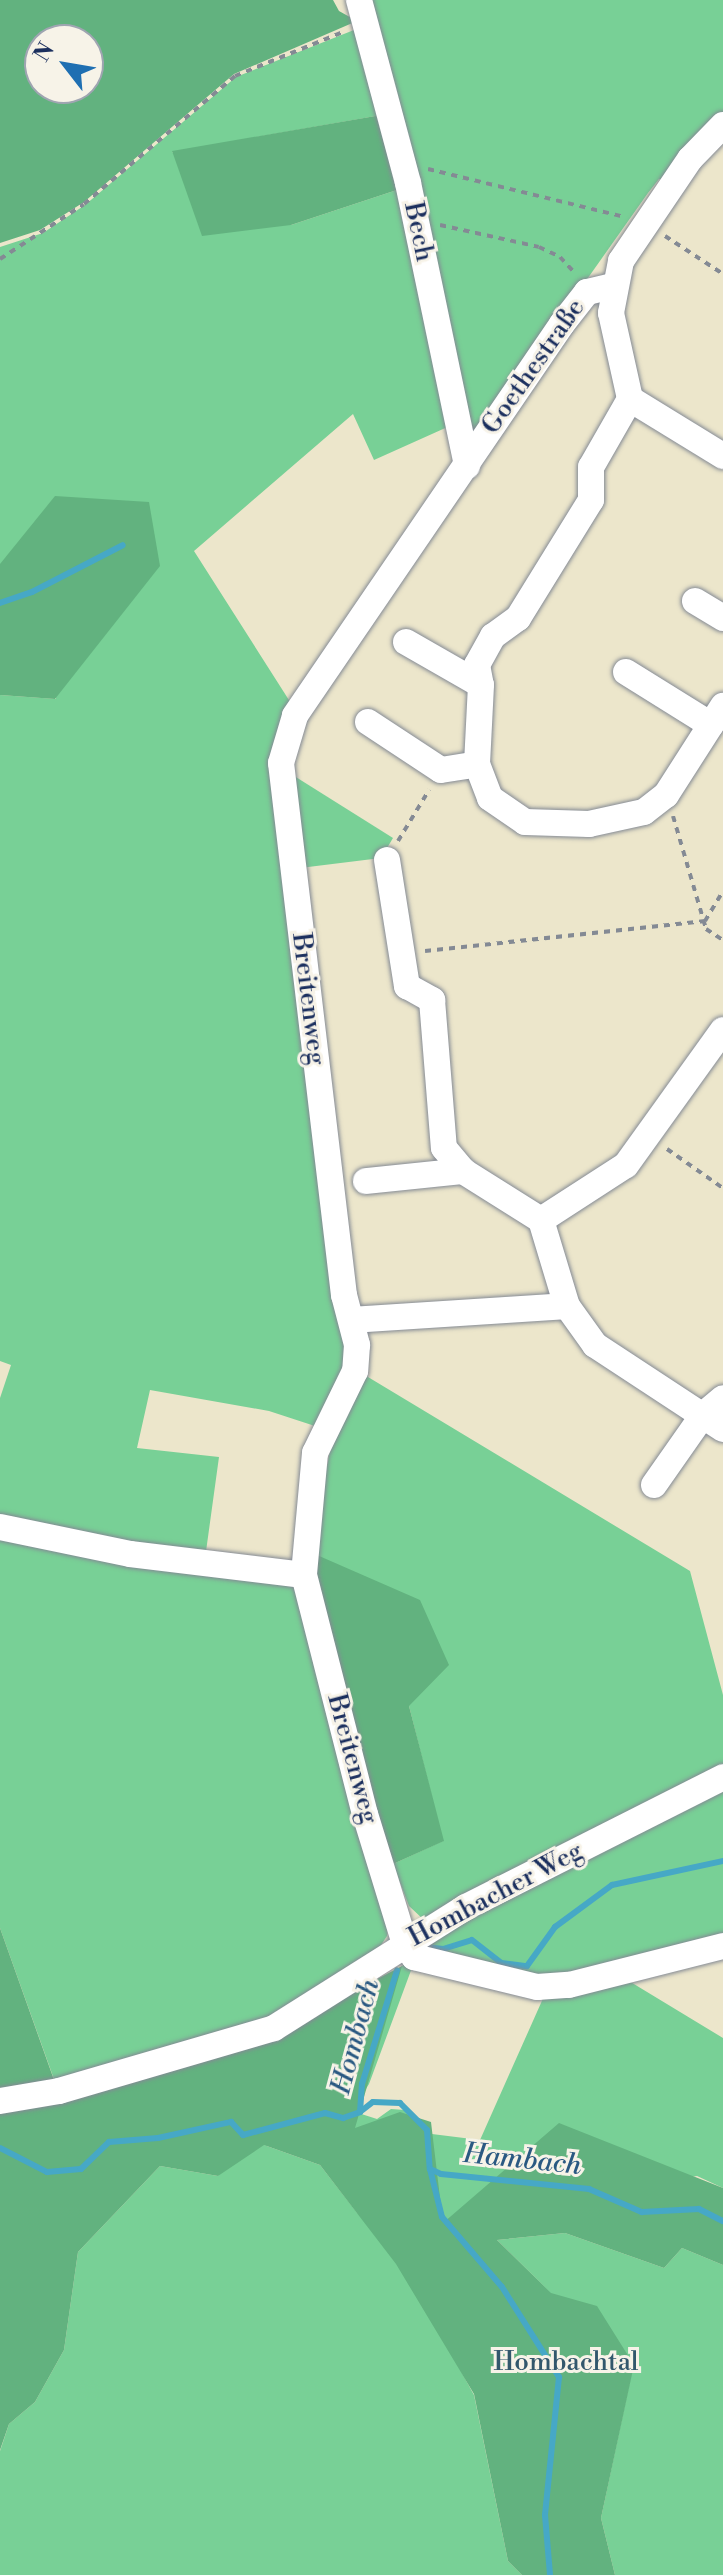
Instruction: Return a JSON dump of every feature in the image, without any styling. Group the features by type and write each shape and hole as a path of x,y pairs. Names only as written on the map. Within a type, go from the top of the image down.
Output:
{"street":[{"name":"Bech","path":"362,13 413,210 467,466"},
{"name":"Goethestraße","path":"630,399 614,339 613,286 621,261 644,222 723,125"},
{"name":"Goethestraße","path":"467,466 587,292 613,286"},
{"path":"626,672 717,715 666,795 644,812 589,824 525,822 490,798 477,764 481,685 477,665 493,636 518,618 575,528 591,500 591,467 630,399 723,456"},
{"name":"Breitenweg","path":"404,1941 304,1575 315,1453 355,1371 352,1320 344,1295 281,763 295,716 467,466"},
{"path":"695,601 723,618"},
{"path":"406,642 481,685"},
{"path":"368,722 441,770 477,764"},
{"path":"387,860 407,986 432,1000 444,1148 463,1171 541,1220 567,1306 595,1345 713,1422"},
{"path":"541,1220 626,1165 723,1030"},
{"path":"366,1181 463,1171"},
{"path":"352,1320 567,1306"},
{"path":"654,1485 713,1422 723,1398"},
{"path":"0,1527 130,1554 304,1575"},
{"name":"Hombacher Weg","path":"0,2101 59,2091 274,2028 360,1976 404,1941 723,1777"},
{"path":"404,1941 414,1957 537,1987 569,1985 723,1946"}],"path":[{"path":"0,259 84,204 235,76 362,13"},
{"path":"402,163 644,222 723,274"},
{"path":"413,210 427,221 505,237 560,257 587,292"},
{"path":"387,860 441,770"},
{"path":"666,795 706,929 723,940"},
{"path":"705,921 723,891"},
{"path":"403,953 705,921"},
{"path":"648,1136 723,1188"}],"green space":[{"path":"0,0 333,0 339,11 357,21 234,74 84,202 40,230 0,243"},
{"path":"366,0 723,0 723,115 666,181 659,179 648,193 467,449"},
{"path":"359,28 387,114 172,152 291,225 406,187 452,425 374,460 353,414 194,551 294,708 281,731 351,1368 321,1428 269,1411 150,1390 137,1448 219,1457 204,1566 297,1582 389,1921 387,1936 371,1960 270,2020 55,2082 0,1928 0,1398 11,1365 0,1361 0,695 56,699 0,564 0,247 43,233 85,205 236,77"},
{"path":"387,114 406,187 291,225 202,236 172,151"},
{"path":"55,496 149,502 160,566 55,699 0,695 0,564"},
{"path":"291,774 393,838 381,858 300,868"},
{"path":"363,1374 690,1571 723,1695 723,1769 424,1920 409,1906 393,1864 443,1841 409,1706 310,1552 333,1436"},
{"path":"310,1552 420,1600 449,1665 409,1706 444,1841 393,1864 375,1814"},
{"path":"723,1786 723,1937 551,1980 417,1952 459,1919"},
{"name":"Hombachtal","path":"0,1928 59,2094 362,1987 402,1966 355,2128 400,2112 431,2122 443,2223 559,2123 723,2188 723,2265 682,2248 664,2268 565,2233 497,2240 551,2293 597,2306 634,2365 601,2518 615,2575 522,2575 508,2561 474,2394 396,2264 320,2165 264,2145 218,2176 160,2166 78,2252 64,2350 35,2402 9,2424 0,2450"},
{"path":"408,1962 413,1965 369,2084 352,2111 377,2119 391,2109 405,2110 432,2134 480,2140 545,1994 624,1978 723,2038 723,2188 697,2176 466,2212 551,2293 497,2240 565,2233 664,2268 682,2248 723,2265 723,2575 615,2575 601,2518 631,2376 519,2470 457,2364 474,2395 508,2561 522,2575 0,2575 0,2451 9,2424 35,2402 64,2350 78,2252 160,2166 218,2176 336,2011","holes":["264,2145 333,2159 358,2214 320,2165"]}],"waterway":[{"path":"0,603 32,592 123,545"},
{"name":"Hombach","path":"425,1947 443,1949 472,1940 501,1963 527,1966 555,1927 612,1885 723,1861"},
{"name":"Hombach","path":"0,2148 47,2172 81,2169 109,2142 158,2138 231,2122 243,2135 325,2113 343,2118 360,2112 362,2084 397,1970"},
{"name":"Hambach","path":"360,2112 373,2102 400,2103 427,2130 430,2169 441,2174 589,2189 642,2212 699,2209 723,2221"},
{"path":"430,2169 442,2217 502,2287 559,2377 545,2515 550,2575"}]}
